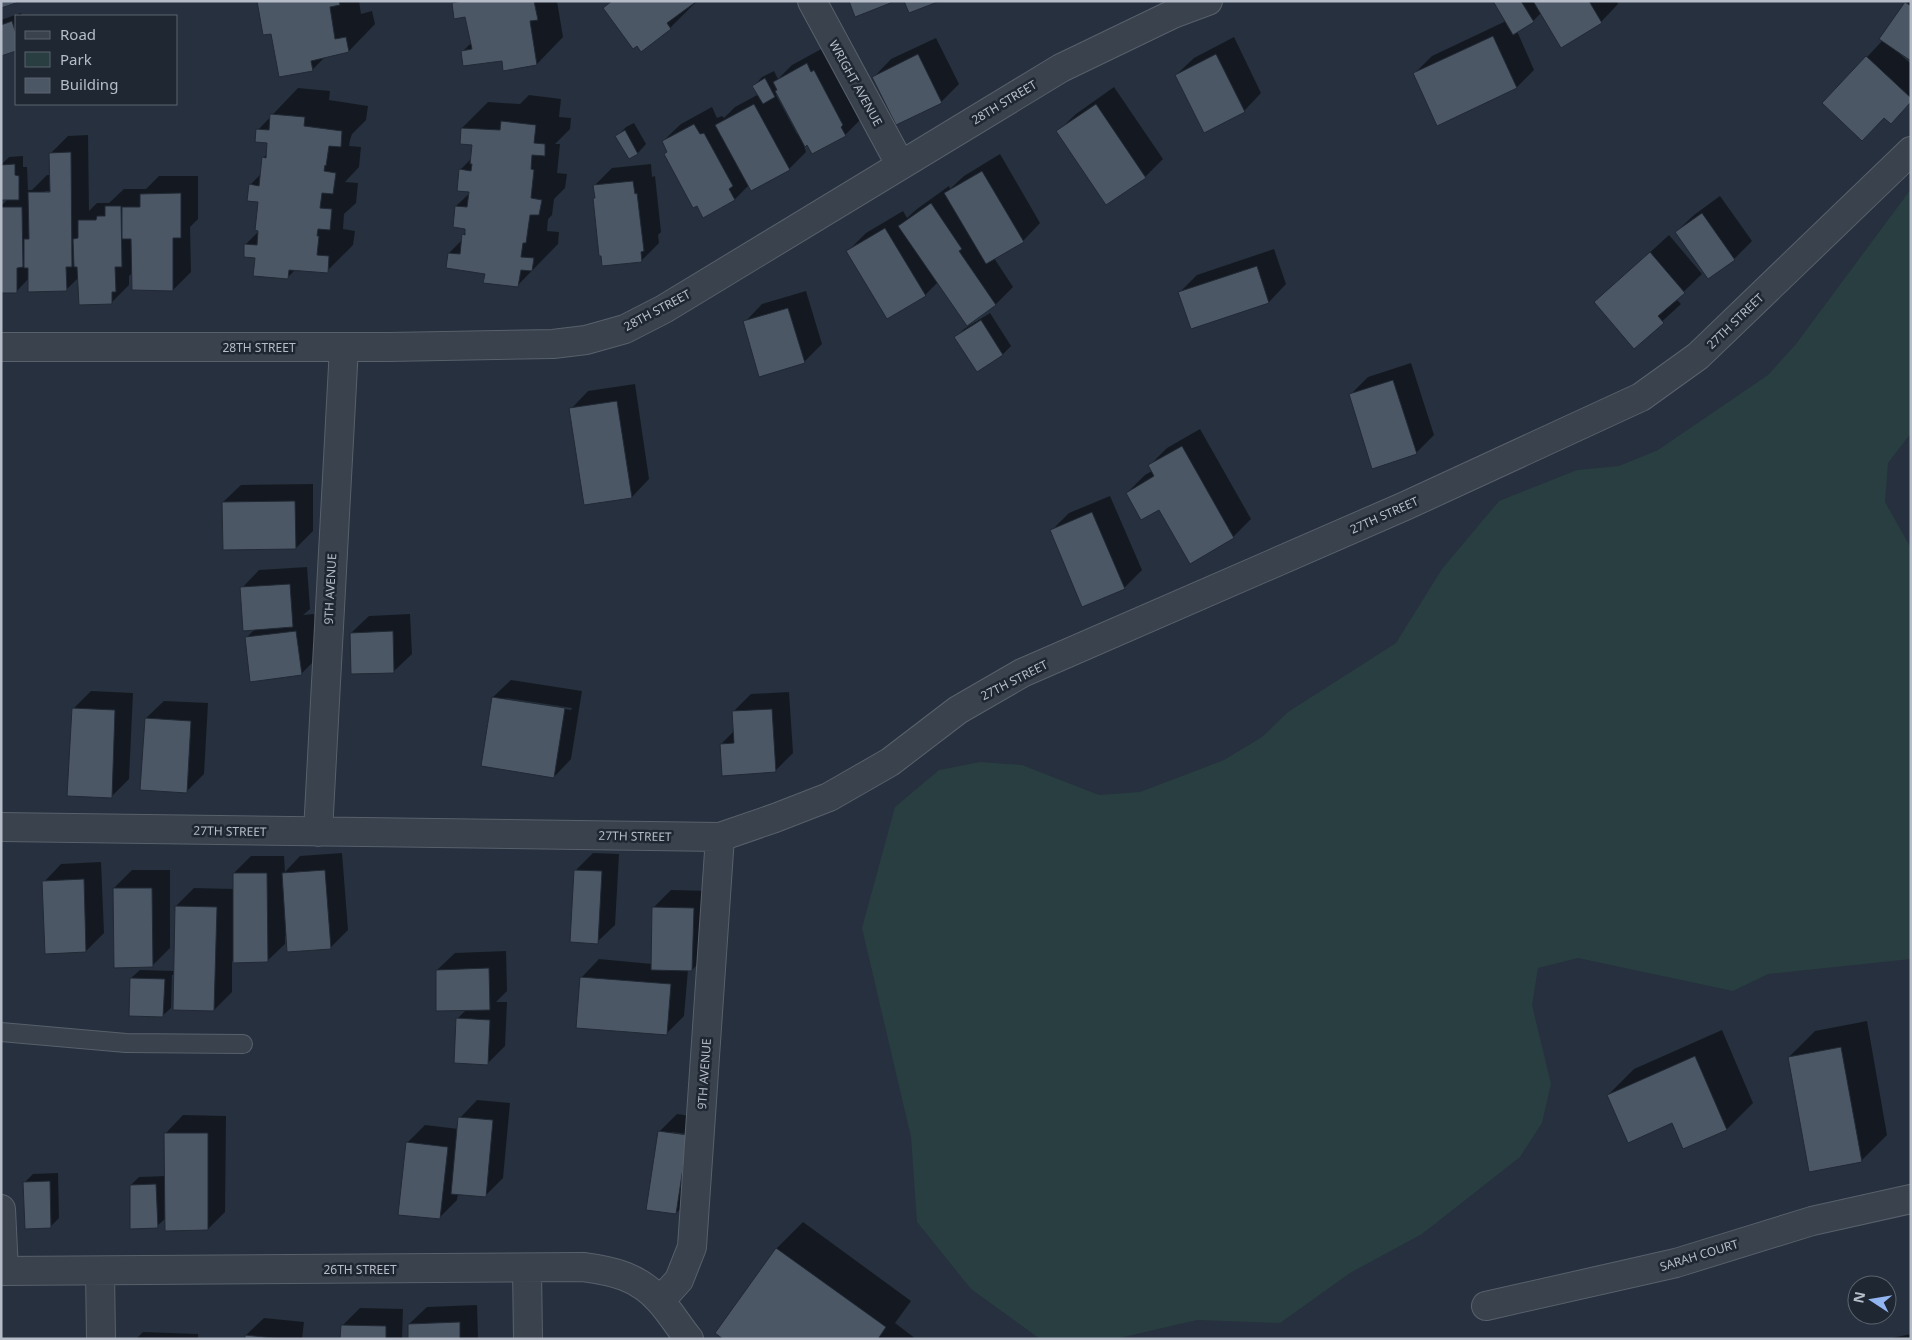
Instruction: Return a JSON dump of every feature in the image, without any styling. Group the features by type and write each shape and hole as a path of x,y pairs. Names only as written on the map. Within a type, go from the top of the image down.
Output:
{"street":[{"name":"WRIGHT AVENUE","path":"812,1 900,164"},
{"name":"28TH STREET","path":"1,346 344,347 553,344 586,340 625,329 664,309 1061,68 1173,14 1208,1"},
{"name":"27TH STREET","path":"1,827 720,837 775,818 829,797 890,762 958,710 1022,673 1405,506 1642,397 1698,356 1911,150"},
{"name":"9TH AVENUE","path":"318,832 344,347"},
{"name":"9TH AVENUE","path":"660,1301 679,1280 692,1247 720,837"},
{"name":"SARAH COURT","path":"1486,1306 1676,1263 1812,1221 1911,1199"},
{"path":"1,1210 3,1271"},
{"name":"26TH STREET","path":"3,1271 583,1267 610,1270 631,1277 645,1286 660,1301 689,1339"},
{"path":"527,1268 528,1339"},
{"path":"100,1271 101,1339"}],"lane":[{"path":"1,1032 126,1043 243,1044"}],"green space":[{"path":"1911,189 1911,433 1888,463 1885,502 1911,548 1911,959 1768,974 1733,991 1578,958 1538,968 1532,1005 1551,1084 1542,1123 1520,1157 1422,1234 1350,1273 1280,1323 1197,1320 1115,1339 1040,1339 971,1289 917,1222 911,1137 862,928 895,807 939,770 980,762 1022,765 1099,795 1140,792 1224,760 1262,737 1288,712 1396,643 1442,569 1499,501 1577,470 1619,466 1658,450 1768,375 1796,344"}],"building":[{"path":"1,1 22,1 1,8"},
{"path":"257,1 339,1 340,5 330,7 335,39 346,37 349,52 311,61 313,71 279,77 271,34 263,35"},
{"path":"462,1 534,1 538,20 530,21 537,65 503,71 502,61 463,66 461,51 472,49 465,17 454,19 452,3"},
{"path":"612,1 697,1 667,23 671,29 641,52 637,46 633,49 603,8"},
{"path":"849,1 893,1 893,2 855,17"},
{"path":"904,1 940,1 909,13"},
{"path":"1493,1 1521,1 1534,22 1513,35"},
{"path":"1533,1 1589,1 1602,23 1561,48"},
{"path":"1905,2 1911,6 1911,61 1879,39"},
{"path":"12,21 15,31 15,51 1,56 1,25"},
{"path":"1493,36 1517,88 1437,126 1413,73"},
{"path":"918,54 942,103 896,125 872,77"},
{"path":"1216,54 1245,112 1204,133 1175,75"},
{"path":"1866,56 1911,98 1911,102 1891,124 1884,118 1862,141 1822,103"},
{"path":"807,63 811,72 814,70 843,125 841,127 846,136 812,154 807,145 805,147 775,91 777,90 773,82"},
{"path":"765,78 775,97 763,104 752,86"},
{"path":"754,104 790,170 751,191 715,125"},
{"path":"1096,104 1146,178 1106,205 1056,131"},
{"path":"270,114 305,117 304,126 342,131 341,147 329,146 324,171 336,173 333,194 322,193 320,208 332,209 330,230 318,229 317,236 319,236 317,255 329,256 328,273 289,270 288,279 253,276 255,258 244,257 244,244 257,245 258,231 255,230 258,202 247,201 249,184 259,186 262,157 266,158 267,143 255,142 256,129 269,130"},
{"path":"501,121 536,125 534,143 545,144 545,156 532,155 531,169 534,170 531,198 542,200 539,215 530,215 526,243 523,243 521,257 534,258 532,271 521,270 518,287 483,283 485,274 446,268 448,253 460,254 462,234 465,235 465,229 453,227 455,206 467,207 469,192 457,191 459,169 471,171 472,164 470,164 472,145 460,144 461,128 500,130"},
{"path":"694,124 700,134 704,133 733,186 729,189 735,200 703,218 697,206 693,208 664,154 667,152 662,141"},
{"path":"625,130 638,154 629,159 615,136"},
{"path":"71,152 72,267 66,267 67,291 28,292 28,268 24,268 24,239 29,239 28,192 50,192 49,153"},
{"path":"15,164 15,175 19,176 19,200 1,200 1,165"},
{"path":"982,171 1024,242 986,264 944,193"},
{"path":"633,181 635,194 637,193 644,251 641,252 642,262 602,266 601,256 599,256 593,185"},
{"path":"181,193 181,238 173,238 173,291 132,290 131,239 122,239 122,207 140,207 140,194"},
{"path":"931,203 962,249 959,251 996,305 967,326 898,226"},
{"path":"105,206 121,206 122,267 115,267 116,292 112,292 112,304 79,305 77,267 74,267 73,239 78,238 78,220 96,220 97,216 105,216"},
{"path":"1,207 22,207 23,267 17,268 17,293 1,293"},
{"path":"1702,213 1735,260 1708,279 1675,232"},
{"path":"885,228 926,296 887,319 846,251"},
{"path":"1650,252 1685,293 1658,316 1664,323 1634,349 1594,302"},
{"path":"1257,266 1269,303 1191,329 1178,292"},
{"path":"788,308 805,363 759,377 743,321"},
{"path":"981,320 1003,355 977,372 954,337"},
{"path":"1393,380 1417,454 1372,469 1349,394"},
{"path":"617,401 632,498 584,505 569,408"},
{"path":"1182,446 1234,538 1190,564 1159,510 1141,520 1126,493 1154,476 1148,465"},
{"path":"295,501 296,549 223,550 222,502"},
{"path":"1092,512 1125,589 1082,607 1050,530"},
{"path":"290,584 293,627 243,631 240,587"},
{"path":"296,631 302,675 250,682 245,637"},
{"path":"393,631 394,673 351,674 350,633"},
{"path":"492,697 565,708 554,778 481,766"},
{"path":"72,708 115,710 112,798 67,796"},
{"path":"772,709 776,772 722,776 720,744 734,743 732,711"},
{"path":"145,718 191,721 187,793 140,790"},
{"path":"325,870 331,949 287,952 282,873"},
{"path":"574,870 602,871 598,944 570,942"},
{"path":"233,873 267,873 268,962 233,963"},
{"path":"84,879 86,952 45,954 42,881"},
{"path":"113,888 152,888 153,967 114,968"},
{"path":"175,906 217,907 214,1011 173,1010"},
{"path":"652,907 694,908 692,971 651,970"},
{"path":"489,968 490,1010 436,1011 436,970"},
{"path":"580,977 671,984 667,1035 576,1028"},
{"path":"130,978 165,979 163,1017 129,1016"},
{"path":"456,1018 490,1020 488,1065 454,1063"},
{"path":"1841,1047 1862,1162 1809,1172 1788,1057"},
{"path":"1695,1056 1727,1130 1683,1149 1672,1123 1628,1143 1607,1095"},
{"path":"458,1117 493,1120 486,1197 451,1194"},
{"path":"658,1131 688,1135 676,1214 646,1210"},
{"path":"164,1133 208,1133 208,1230 165,1231"},
{"path":"406,1142 448,1147 440,1219 398,1215"},
{"path":"50,1181 51,1228 25,1229 23,1182"},
{"path":"156,1184 158,1228 130,1229 130,1185"},
{"path":"776,1248 886,1327 878,1339 723,1339 715,1333"},
{"path":"460,1322 460,1339 408,1339 408,1324"},
{"path":"341,1325 386,1326 386,1339 340,1339"},
{"path":"245,1335 283,1339 245,1339"}]}
